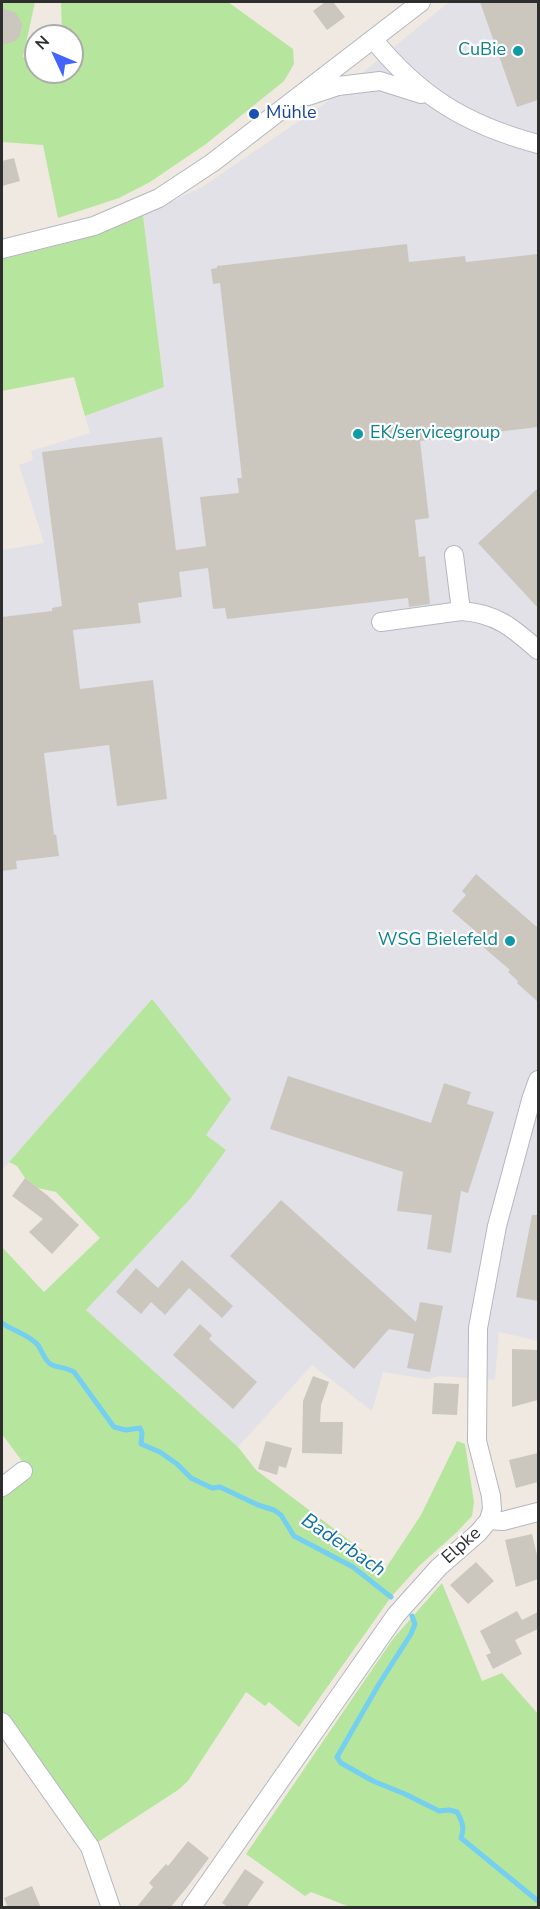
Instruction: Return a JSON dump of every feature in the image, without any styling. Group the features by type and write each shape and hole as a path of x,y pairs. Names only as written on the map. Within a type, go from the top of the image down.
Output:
{"street":[{"path":"2,249 94,226 159,198 212,163 420,2"},
{"path":"373,39 401,72 458,114 480,125 538,144"},
{"path":"293,102 338,86 380,81 434,98"},
{"path":"454,555 461,611"},
{"path":"381,622 461,611 475,612 503,621 538,650"},
{"name":"Elpke","path":"191,1908 396,1615 439,1567 478,1533 489,1520 492,1509 491,1496 477,1441 478,1328 496,1226 538,1080"},
{"path":"2,1487 23,1472"},
{"path":"489,1520 503,1521 538,1512"},
{"path":"2,1722 90,1847 111,1908"}],"shaded area":[{"path":"449,2 538,2 538,1341 499,1332 495,1380 440,1376 427,1379 383,1372 372,1411 312,1365 238,1447 86,1310 191,1198 225,1150 206,1135 152,999 2,1170 2,550 44,543 19,465 33,460 31,451 90,433 85,416 164,386 143,215 202,187 324,104"}],"green space":[{"path":"2,2 35,2 30,24 24,24 24,84 84,84 84,24 62,24 61,2 228,2 293,49 294,64 284,81 206,144 150,182 119,198 58,218 43,145 2,142"},
{"path":"143,215 164,387 85,416 74,377 2,391 2,259 92,236"},
{"path":"152,999 231,1099 206,1135 226,1150 191,1198 86,1310 238,1447 256,1470 386,1568 421,1515 457,1441 465,1444 474,1502 472,1516 419,1566 391,1597 299,1727 269,1702 265,1706 246,1692 188,1781 178,1790 95,1844 2,1716 2,1494 30,1472 2,1434 2,1247 44,1292 100,1238 56,1192 38,1188 25,1178 17,1166 9,1162"},
{"path":"442,1583 482,1681 502,1673 538,1714 538,1907 350,1907 311,1892 305,1896 246,1854 393,1639"}],"building":[{"path":"325,2 333,2 345,17 327,30 313,11"},
{"name":"CuBie","path":"480,2 538,2 538,100 517,107"},
{"path":"2,8 16,13 22,24 20,36 15,41 2,45"},
{"path":"14,158 20,181 2,186 2,161"},
{"name":"EK/servicegroup","path":"407,244 409,262 465,256 466,262 538,254 538,427 420,441 429,518 415,520 419,557 425,556 430,604 409,607 408,598 227,619 225,608 213,609 208,568 179,572 182,597 138,603 141,623 73,630 80,689 153,680 167,799 117,806 109,745 44,753 54,835 56,834 59,856 16,861 17,869 2,871 2,617 52,611 52,608 62,606 42,452 162,437 176,550 206,546 200,497 239,493 237,478 242,478 220,283 213,284 211,269 217,266"},
{"path":"538,488 538,608 478,543"},
{"name":"WSG Bielefeld","path":"476,874 538,928 538,1002 517,983 518,981 508,972 510,970 482,946 485,943 479,938 481,936 452,911 466,895 462,891"},
{"path":"288,1076 431,1123 444,1083 471,1092 467,1104 494,1112 468,1193 461,1191 451,1253 427,1249 432,1215 397,1211 403,1172 270,1129"},
{"path":"25,1178 79,1225 52,1254 29,1232 43,1219 12,1196"},
{"path":"281,1200 416,1322 420,1302 443,1306 430,1372 407,1368 414,1334 389,1329 354,1369 230,1256"},
{"path":"532,1215 538,1215 538,1301 516,1297"},
{"path":"182,1260 233,1306 222,1318 189,1288 165,1315 151,1302 141,1314 116,1292 136,1268 158,1288"},
{"path":"200,1324 212,1335 209,1339 257,1382 233,1409 173,1355"},
{"path":"512,1349 538,1350 538,1400 512,1407"},
{"path":"313,1376 329,1382 321,1405 320,1422 343,1422 342,1454 302,1453 303,1401"},
{"path":"434,1383 459,1384 457,1415 432,1414"},
{"path":"266,1441 292,1448 286,1468 279,1466 277,1475 258,1469"},
{"path":"538,1453 538,1482 516,1488 509,1460"},
{"path":"532,1534 538,1559 538,1579 516,1587 505,1540"},
{"path":"476,1562 494,1581 468,1604 450,1585"},
{"path":"517,1611 522,1620 538,1612 538,1629 515,1640 522,1654 493,1669 486,1655 491,1653 480,1631"},
{"path":"188,1841 209,1858 188,1886 170,1908 136,1908 153,1887 149,1883 166,1864 168,1866"},
{"path":"245,1869 264,1882 246,1908 229,1908 222,1903"},
{"path":"32,1886 41,1908 8,1908 4,1898"}],"waterway":[{"name":"Baderbach","path":"2,1323 34,1341 50,1364 74,1372 114,1427 126,1430 140,1428 141,1444 160,1452 191,1478 212,1488 220,1487 274,1510 281,1515 294,1536 353,1567 391,1597"},
{"name":"Baderbach","path":"412,1616 415,1624 411,1634 337,1757 341,1763 373,1781 439,1811 457,1812 463,1831 461,1838 538,1901"}],"place":[{"name":"CuBie","path":"518,51"},
{"name":"Mühle","path":"254,114"},
{"name":"EK/servicegroup","path":"358,434"},
{"name":"WSG Bielefeld","path":"510,941"}]}
